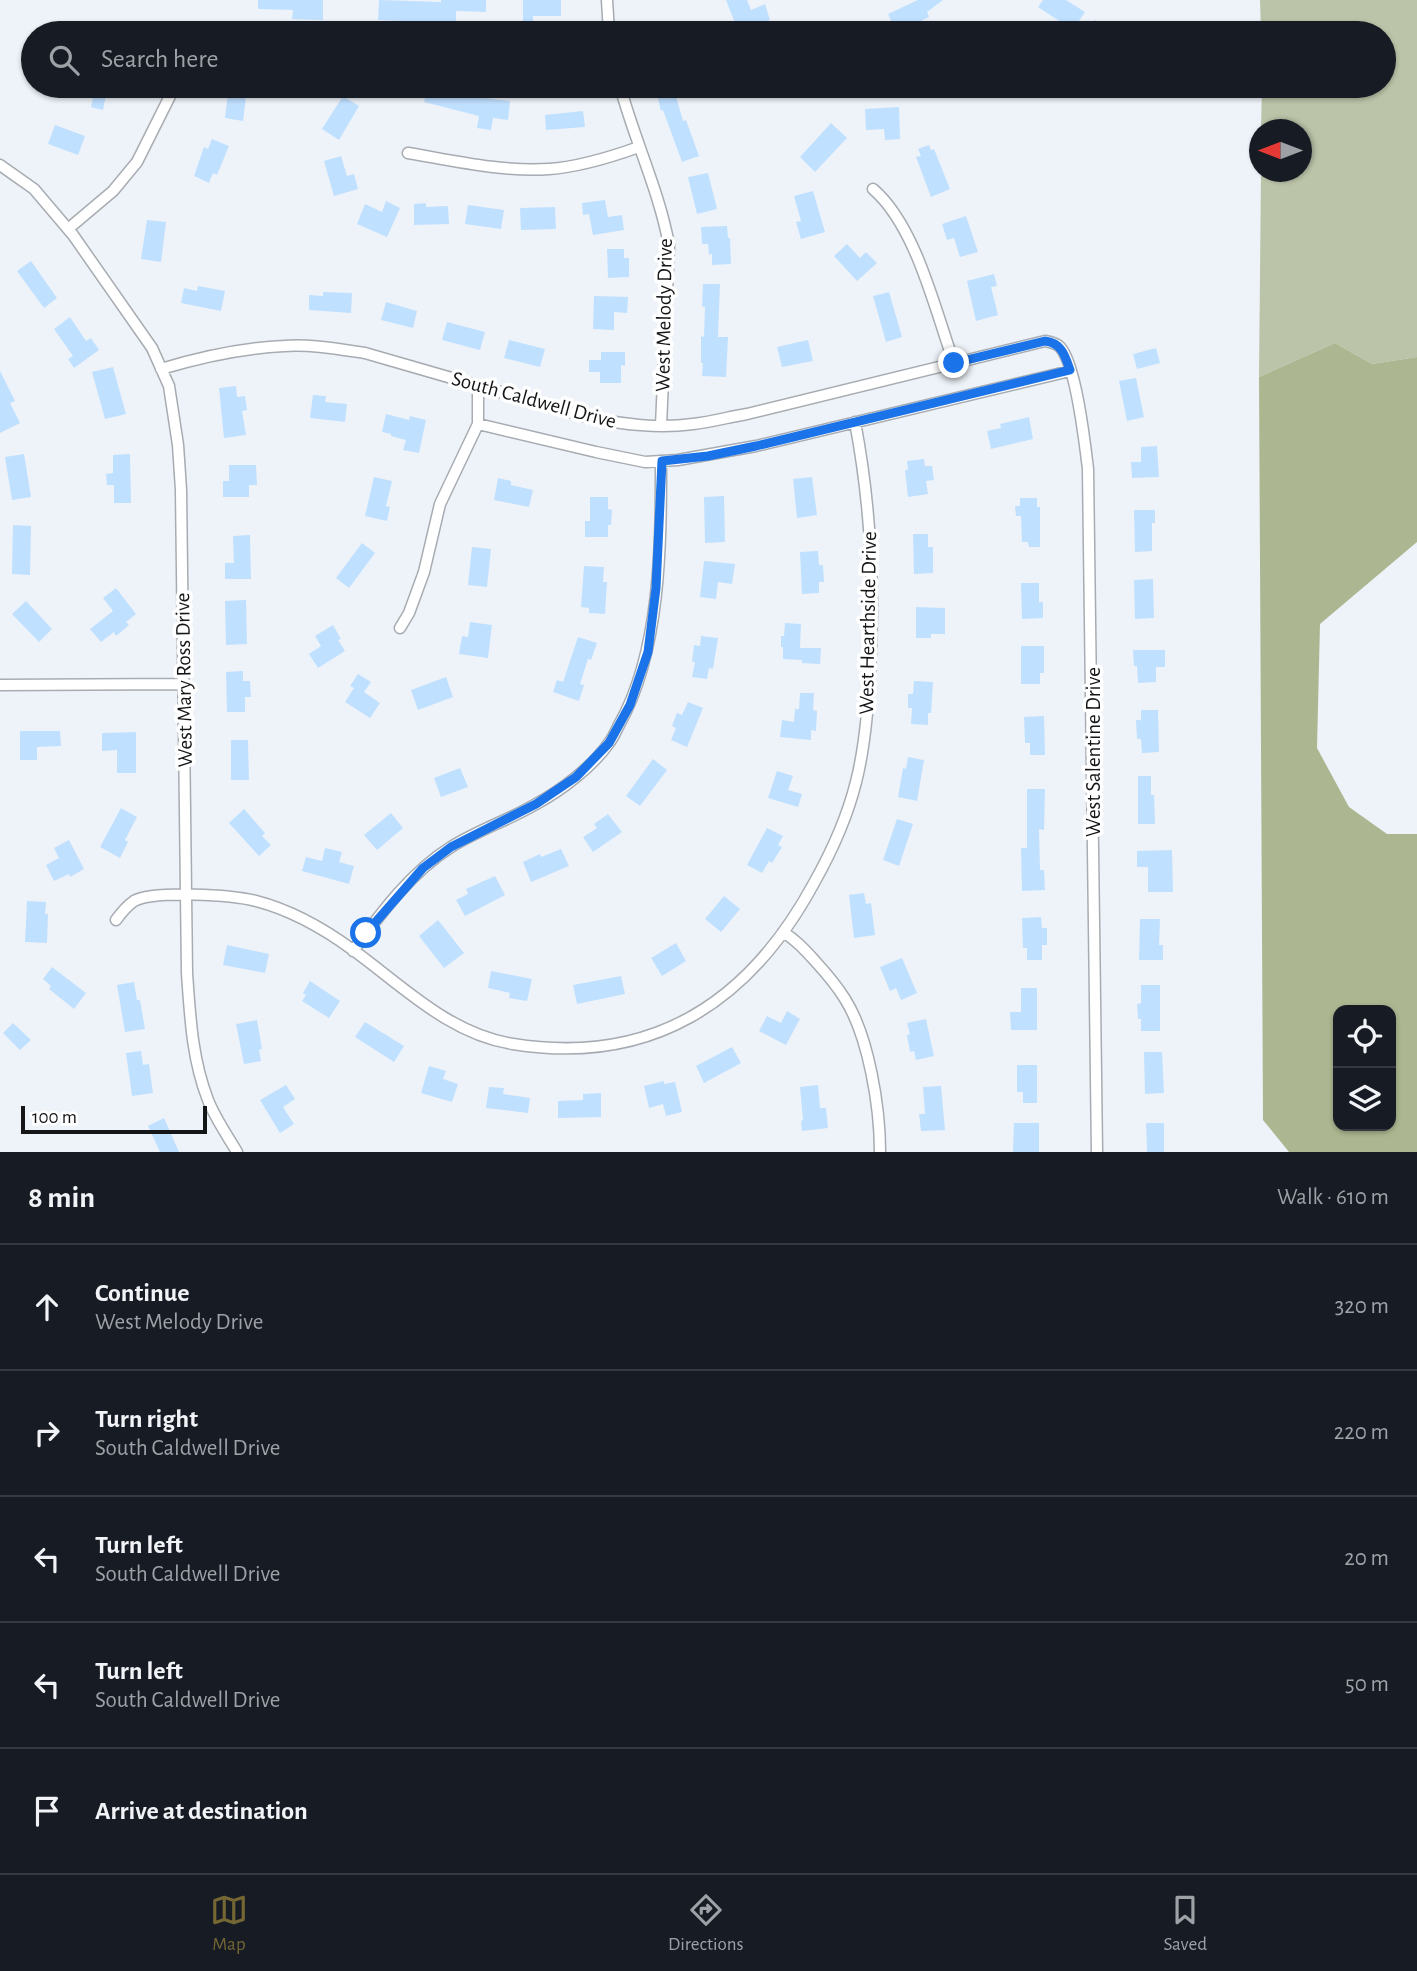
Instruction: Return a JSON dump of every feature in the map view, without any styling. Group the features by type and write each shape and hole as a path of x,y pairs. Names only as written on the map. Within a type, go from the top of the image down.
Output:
{"street":[{"path":"607,0 608,21"},
{"path":"68,229 113,191 137,162 169,98"},
{"name":"West Melody Drive","path":"624,98 664,218 668,245 661,426"},
{"path":"408,153 505,169 551,169 570,167 639,147"},
{"name":"West Mary Ross Drive","path":"0,165 34,189 68,229 152,348 169,386 178,445 183,553 186,894 191,1031 199,1072 209,1102 237,1152"},
{"path":"873,189 886,200 904,228 933,298 954,363"},
{"name":"South Caldwell Drive","path":"161,369 211,355 248,349 313,347 365,353 590,418 626,425 661,426 697,424 747,414 1045,341 1059,346 1064,355"},
{"name":"West Salentine Drive","path":"1064,355 1084,433 1088,470 1097,1152"},
{"name":"South Caldwell Drive","path":"478,425 645,462 662,461 708,456 1070,370"},
{"path":"400,628 409,613 424,572 440,503 478,425 478,386"},
{"name":"West Hearthside Drive","path":"116,919 126,908 142,898 186,894 253,900 294,914 323,930 430,1009 470,1031 509,1044 552,1049 596,1048 632,1042 678,1024 716,1002 751,971 805,900 837,841 856,782 867,718 872,567 870,516 855,422"},
{"path":"354,951 423,868 451,847 536,804 576,777 609,743 630,705 648,652 656,588 662,461"},
{"path":"0,685 183,684"},
{"path":"783,932 804,948 847,1001 862,1037 873,1082 880,1127 880,1152"}],"green space":[{"path":"1260,0 1417,0 1417,357 1372,364 1335,343 1259,377 1261,182 1312,182 1312,119 1261,119 1262,98 1396,98 1396,21 1261,21"},
{"path":"1335,343 1372,364 1417,357 1417,542 1320,624 1317,748 1349,807 1387,834 1417,834 1417,1152 1289,1152 1263,1120 1259,377"}],"building":[{"path":"258,0 323,0 323,20 292,19 293,10 258,9"},
{"path":"379,0 486,0 486,12 456,11 456,21 378,20"},
{"path":"523,0 561,0 561,16 533,16 533,21 523,21"},
{"path":"726,0 747,0 751,10 765,4 770,20 767,21 734,21"},
{"path":"918,0 943,0 927,12 929,17 921,21 891,21 888,14"},
{"path":"1043,0 1066,0 1085,12 1079,21 1059,21 1038,7"},
{"path":"93,98 105,98 103,110 91,107"},
{"path":"228,98 246,98 243,121 225,118"},
{"path":"342,98 359,106 339,140 322,129"},
{"path":"425,98 510,101 508,120 493,118 491,130 477,128 479,116 424,102"},
{"path":"658,98 676,98 683,121 686,120 699,156 682,162 663,110 661,111"},
{"path":"899,107 900,139 885,140 884,129 866,130 865,109"},
{"path":"583,111 585,127 546,130 545,115"},
{"path":"831,123 847,138 815,172 800,157"},
{"path":"55,125 85,136 78,155 48,144"},
{"path":"212,139 229,146 217,175 213,173 209,183 194,176 204,147 208,149"},
{"path":"929,145 931,150 934,149 950,189 931,197 916,157 921,156 918,149"},
{"path":"341,156 347,176 354,174 358,189 334,196 324,161"},
{"path":"708,173 717,209 697,214 688,177"},
{"path":"813,191 825,232 801,239 796,222 801,221 794,196"},
{"path":"605,200 608,217 622,215 624,230 593,235 589,214 583,215 582,203"},
{"path":"386,201 400,208 387,237 357,224 365,204 382,212"},
{"path":"426,203 426,207 448,206 449,224 414,225 414,204"},
{"path":"468,205 504,210 501,229 465,224"},
{"path":"555,207 556,229 521,230 520,208"},
{"path":"966,216 978,252 960,257 954,238 947,240 942,224"},
{"path":"147,220 166,222 161,262 141,259"},
{"path":"727,226 731,264 712,265 708,244 702,244 701,227"},
{"path":"847,244 860,258 866,252 877,263 857,281 834,256"},
{"path":"607,249 624,249 624,258 629,258 629,277 608,278"},
{"path":"31,261 57,298 44,308 17,271"},
{"path":"994,274 997,286 991,287 998,315 976,321 967,281"},
{"path":"703,284 720,284 718,337 728,337 726,377 702,376 701,336 704,337 705,307 702,306"},
{"path":"198,286 225,291 221,311 181,303 184,288 197,291"},
{"path":"323,292 352,293 351,313 309,310 309,295 323,296"},
{"path":"889,292 902,337 886,342 873,296"},
{"path":"594,296 628,297 627,313 614,312 614,330 593,329"},
{"path":"386,302 417,311 413,328 381,320"},
{"path":"70,317 86,341 91,338 99,350 74,368 68,359 73,356 54,329"},
{"path":"447,322 485,332 480,350 442,340"},
{"path":"509,340 545,349 540,367 504,358"},
{"path":"808,340 813,361 782,367 777,347"},
{"path":"1156,348 1160,363 1137,369 1133,354"},
{"path":"601,352 625,352 625,366 621,365 621,383 600,383 600,372 589,372 589,360 601,360"},
{"path":"113,367 126,414 105,419 92,372"},
{"path":"0,371 15,401 10,403 20,423 0,433"},
{"path":"1136,378 1144,417 1127,421 1119,381"},
{"path":"236,386 237,397 245,396 247,410 242,411 246,435 224,438 219,388"},
{"path":"313,395 326,396 325,402 347,404 345,422 310,418"},
{"path":"386,414 409,420 410,416 426,420 419,453 403,450 406,440 382,432"},
{"path":"1029,417 1033,439 991,449 987,431 1001,428 1000,424"},
{"path":"1157,446 1159,477 1132,478 1131,462 1141,462 1141,447"},
{"path":"24,454 31,497 12,500 5,457"},
{"path":"130,454 131,503 114,503 114,485 107,485 106,474 113,473 113,455"},
{"path":"924,459 925,466 932,466 934,480 926,481 928,494 908,497 905,470 908,470 907,461"},
{"path":"229,465 256,465 257,485 249,485 249,497 223,497 223,481 229,481"},
{"path":"374,477 392,481 386,506 390,507 387,521 365,516"},
{"path":"812,477 817,515 797,518 793,479"},
{"path":"498,478 511,481 511,485 533,490 529,507 494,500"},
{"path":"724,496 725,542 705,543 704,497"},
{"path":"590,497 608,497 608,509 612,510 608,537 585,537 585,521 590,521"},
{"path":"1020,498 1037,498 1037,507 1040,507 1040,547 1029,547 1028,542 1022,542 1021,516 1016,516 1015,506 1020,506"},
{"path":"1134,510 1155,510 1152,551 1135,552"},
{"path":"13,525 31,526 30,575 12,574"},
{"path":"913,534 928,534 928,547 933,547 933,573 914,574"},
{"path":"250,535 251,579 225,579 225,563 234,563 233,536"},
{"path":"362,543 375,553 349,588 336,578"},
{"path":"472,547 491,549 487,587 468,585"},
{"path":"818,551 819,565 823,565 824,582 819,582 819,593 802,594 800,552"},
{"path":"704,561 735,564 732,584 718,582 716,599 700,597"},
{"path":"584,566 604,567 603,582 607,582 605,614 589,613 589,608 581,607"},
{"path":"1153,579 1154,618 1135,619 1134,580"},
{"path":"1021,583 1039,583 1039,602 1043,602 1043,618 1022,619"},
{"path":"116,588 136,614 126,622 129,625 116,636 114,632 101,642 90,629 113,611 103,598"},
{"path":"246,600 247,644 226,645 225,601"},
{"path":"26,601 52,629 39,642 12,614"},
{"path":"916,607 945,608 945,634 916,638"},
{"path":"470,622 492,625 488,658 459,654 462,636 468,637"},
{"path":"785,623 801,624 800,648 821,648 820,664 783,659 781,636 784,636"},
{"path":"333,625 345,651 318,668 309,654 321,646 315,636"},
{"path":"701,636 718,638 713,669 709,668 707,679 692,677 694,645 700,646"},
{"path":"578,637 597,643 591,660 588,659 580,684 584,685 579,701 553,692 557,680 563,682"},
{"path":"1021,646 1044,646 1044,673 1040,673 1040,684 1021,684"},
{"path":"1133,650 1165,650 1165,667 1156,667 1156,682 1138,683"},
{"path":"243,671 243,681 250,681 251,697 245,697 245,712 227,712 226,672"},
{"path":"358,674 371,682 364,692 380,703 370,718 345,702 354,688 350,686"},
{"path":"446,677 453,697 418,710 411,690"},
{"path":"914,681 933,682 928,725 911,724 912,708 908,708 908,694 913,694"},
{"path":"800,693 814,693 816,731 811,730 811,740 780,737 782,720 794,722 795,709 799,709"},
{"path":"688,702 703,708 687,747 671,740 676,728 672,726 677,713 682,715"},
{"path":"1141,710 1158,710 1159,752 1142,753 1141,739 1137,739 1136,720 1141,720"},
{"path":"1044,716 1045,755 1030,755 1030,743 1025,743 1024,717"},
{"path":"20,731 60,731 61,746 37,747 37,760 20,760"},
{"path":"136,732 136,773 117,773 117,750 102,751 102,733"},
{"path":"231,740 248,740 249,780 231,780"},
{"path":"908,757 924,760 917,801 898,797 903,768 906,769"},
{"path":"653,759 667,770 640,806 626,796"},
{"path":"460,768 468,787 441,797 434,778"},
{"path":"777,771 793,776 788,790 802,794 798,807 768,798"},
{"path":"1138,776 1151,776 1155,824 1138,824"},
{"path":"1027,789 1045,789 1044,830 1039,829 1040,870 1044,870 1045,890 1022,891 1021,848 1027,848"},
{"path":"121,808 137,817 125,840 128,842 120,858 100,847"},
{"path":"244,809 265,833 262,836 271,845 259,856 229,823"},
{"path":"391,813 403,828 377,850 364,835"},
{"path":"608,814 622,832 593,852 583,837 597,828 594,824"},
{"path":"897,819 913,824 899,866 883,860"},
{"path":"767,828 783,836 778,845 782,847 762,873 747,865"},
{"path":"69,840 84,869 70,877 69,874 54,881 46,865 59,858 54,848"},
{"path":"325,848 342,852 339,862 354,866 349,884 302,871 306,857 322,861"},
{"path":"561,849 569,866 531,882 523,862"},
{"path":"1172,850 1173,892 1148,892 1148,867 1137,867 1137,851"},
{"path":"495,876 505,895 465,916 456,900 468,894 466,889"},
{"path":"864,893 866,904 871,903 875,935 854,938 849,895"},
{"path":"724,896 740,909 721,932 705,919"},
{"path":"27,901 46,902 47,943 25,942"},
{"path":"1041,917 1042,928 1047,928 1047,945 1042,945 1042,960 1027,960 1027,948 1023,948 1022,918"},
{"path":"1140,919 1160,919 1159,945 1163,945 1163,960 1139,960"},
{"path":"438,920 464,953 444,968 419,936"},
{"path":"676,943 686,961 662,976 651,958"},
{"path":"227,945 269,954 265,973 223,965"},
{"path":"902,958 917,993 901,1000 896,988 890,991 880,967"},
{"path":"52,967 86,993 74,1009 49,989 51,986 43,979"},
{"path":"491,971 532,979 527,1001 509,998 510,993 488,988"},
{"path":"621,976 625,994 577,1004 573,985"},
{"path":"310,981 340,1001 329,1018 302,1001"},
{"path":"134,982 145,1029 125,1032 117,985"},
{"path":"1141,985 1160,985 1160,1031 1141,1031 1137,1004 1141,1003"},
{"path":"1021,988 1037,988 1037,1030 1011,1030 1010,1012 1021,1012"},
{"path":"787,1011 800,1019 786,1045 759,1031 767,1016 781,1023"},
{"path":"926,1019 934,1056 916,1060 914,1051 910,1052 907,1023"},
{"path":"257,1020 262,1049 259,1050 261,1061 244,1064 236,1024"},
{"path":"365,1022 404,1046 394,1062 355,1037"},
{"path":"13,1023 31,1040 20,1050 3,1033"},
{"path":"732,1047 741,1063 704,1083 696,1066"},
{"path":"141,1051 143,1065 149,1064 153,1093 132,1096 126,1053"},
{"path":"1144,1052 1162,1052 1164,1093 1145,1094"},
{"path":"1017,1065 1037,1065 1037,1103 1023,1103 1023,1092 1017,1092"},
{"path":"429,1066 446,1071 443,1079 458,1084 452,1102 421,1093"},
{"path":"664,1081 664,1084 675,1082 682,1112 666,1116 663,1104 649,1108 644,1086"},
{"path":"286,1085 295,1099 283,1107 294,1124 280,1133 260,1100"},
{"path":"818,1085 820,1108 826,1108 828,1128 802,1131 800,1087"},
{"path":"941,1086 945,1130 921,1131 919,1114 925,1114 923,1087"},
{"path":"489,1087 504,1088 503,1094 530,1098 528,1113 486,1108"},
{"path":"601,1093 601,1117 558,1118 558,1101 583,1100 583,1094"},
{"path":"164,1118 179,1152 160,1152 148,1126"},
{"path":"1014,1123 1039,1123 1039,1152 1013,1152"},
{"path":"1146,1123 1164,1123 1164,1152 1147,1152"}],"route":[{"path":"366,933 423,868 451,847 536,804 576,777 609,743 630,705 648,652 656,588 662,461 708,456 756,446 1070,370 1059,346 1045,341 954,363"}]}
